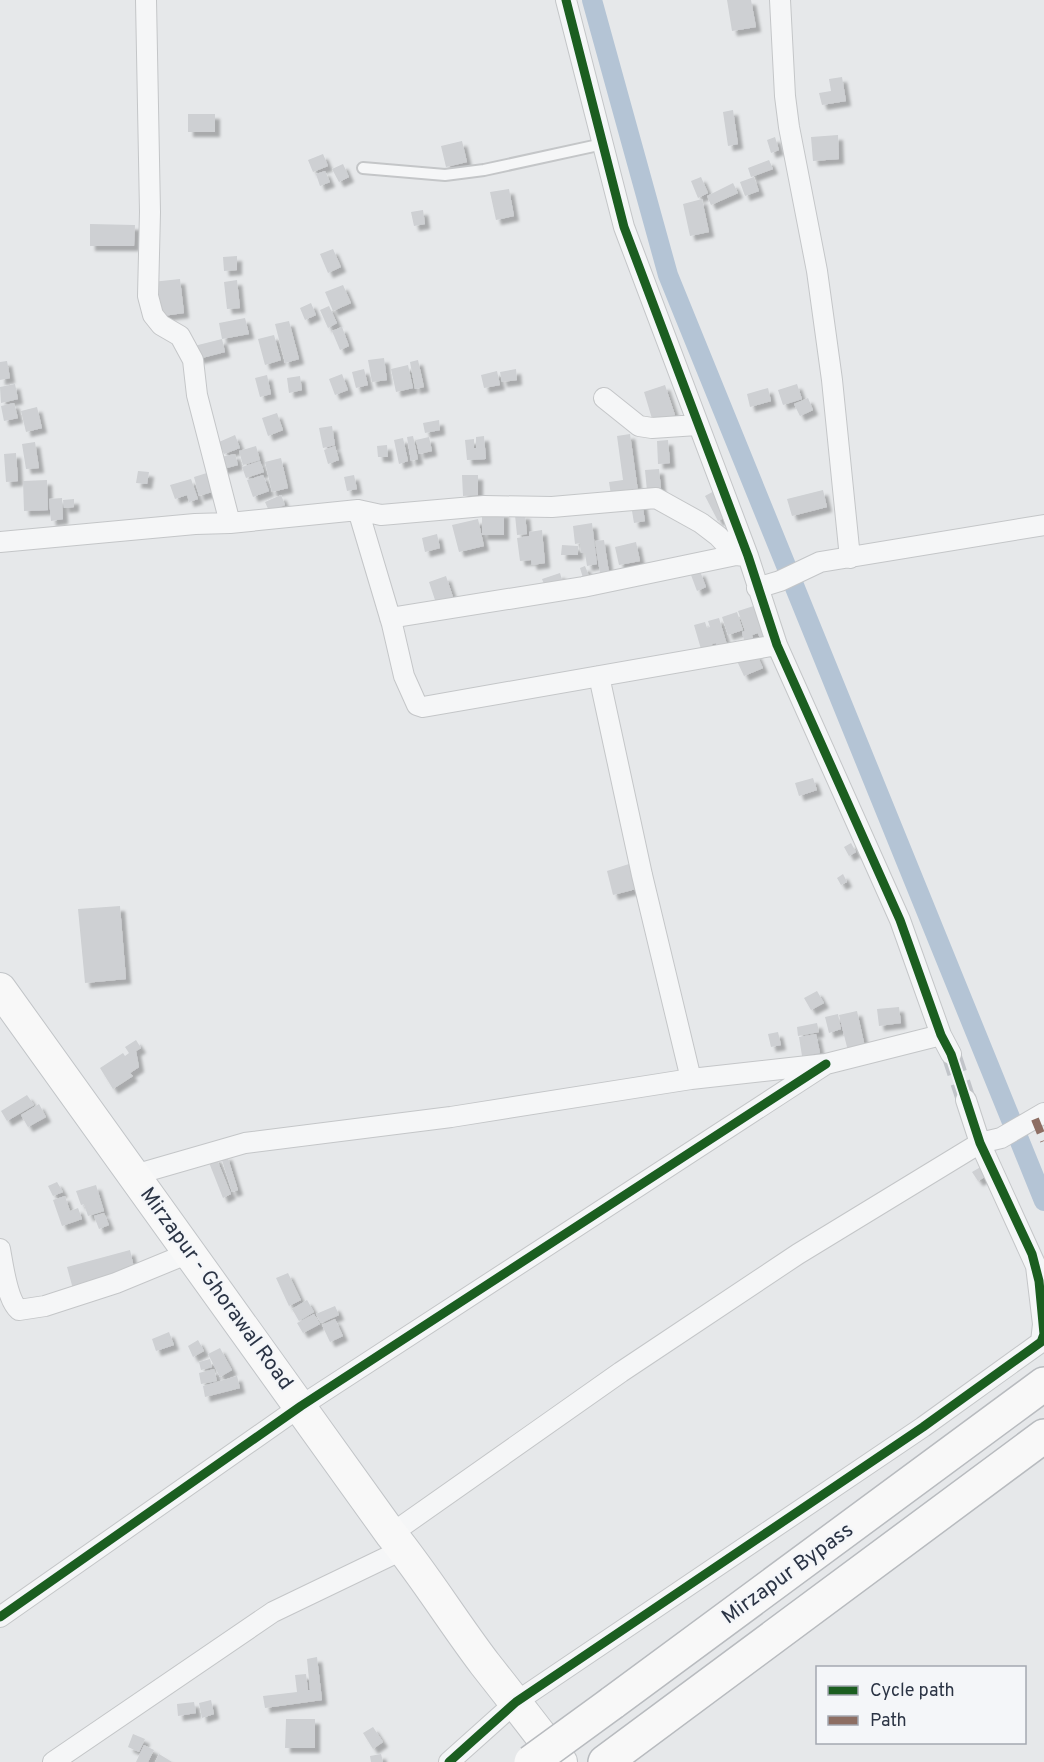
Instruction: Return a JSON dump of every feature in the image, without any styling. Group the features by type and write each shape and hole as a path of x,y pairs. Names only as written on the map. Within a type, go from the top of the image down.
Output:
{"highway":[{"name":"Mirzapur Bypass","path":"531,1762 1044,1384"},
{"name":"Mirzapur Bypass","path":"605,1762 1044,1436"}],"main road":[{"name":"Mirzapur - Ghorawal Road","path":"0,989 486,1664 561,1762"}],"street":[{"path":"146,0 150,201 148,296 153,315 162,325 180,336 193,360 197,395 230,523"},
{"path":"566,0 624,227 697,425 742,556 757,588 777,645 900,921 941,1035 951,1054"},
{"path":"780,0 787,106 831,369 850,558"},
{"path":"604,398 639,426 652,428 697,425"},
{"path":"0,542 358,510 381,515 484,506 552,507 656,498 701,523 742,556"},
{"path":"358,510 390,618 404,676 417,705 423,707 777,645"},
{"path":"757,588 820,562 1044,525"},
{"path":"390,618 584,587 742,556"},
{"path":"599,676 642,874 692,1080"},
{"path":"134,1175 245,1143 451,1117 692,1080 826,1064 941,1035"},
{"path":"0,1617 301,1406 826,1064"},
{"path":"449,1762 516,1702 923,1427 1041,1342 1043,1324 1036,1266 980,1143 966,1100"},
{"path":"61,1760 273,1612 398,1542 640,1359 798,1254 980,1143 1001,1138 1044,1113"},
{"path":"0,1249 11,1298 14,1306 19,1310 45,1306 116,1283 189,1253"}],"lane":[{"path":"363,168 445,175 484,170 603,144"}],"building":[{"path":"727,0 751,0 756,27 732,31"},
{"path":"842,77 846,101 822,105 819,93 831,91 829,79"},
{"path":"733,110 738,144 728,146 723,112"},
{"path":"188,114 215,114 215,132 188,132"},
{"path":"838,135 839,159 813,161 811,137"},
{"path":"775,137 779,150 771,153 767,140"},
{"path":"462,141 467,162 446,167 441,146"},
{"path":"323,154 328,166 313,172 308,160"},
{"path":"769,160 773,169 751,177 748,168"},
{"path":"343,164 349,177 339,182 332,169"},
{"path":"325,171 330,182 320,186 316,174"},
{"path":"701,177 708,193 698,198 691,181"},
{"path":"754,177 759,191 745,196 740,182"},
{"path":"733,183 738,193 711,205 707,196"},
{"path":"509,189 514,216 496,220 490,192"},
{"path":"702,199 709,232 690,236 683,204"},
{"path":"423,210 425,224 414,226 411,212"},
{"path":"90,224 135,225 134,246 90,246"},
{"path":"333,249 341,267 328,273 320,254"},
{"path":"237,256 237,270 224,271 223,257"},
{"path":"180,279 184,313 156,317 152,282"},
{"path":"237,280 240,308 227,309 224,282"},
{"path":"343,285 351,303 333,311 325,292"},
{"path":"311,303 316,315 305,320 300,308"},
{"path":"329,306 337,323 328,328 320,310"},
{"path":"245,318 249,334 222,339 219,323"},
{"path":"289,321 299,359 285,363 275,324"},
{"path":"342,327 349,346 340,350 332,331"},
{"path":"274,335 281,360 265,365 258,339"},
{"path":"222,339 225,352 198,359 194,346"},
{"path":"384,358 387,380 372,382 368,360"},
{"path":"418,360 424,387 415,389 410,362"},
{"path":"7,361 10,378 0,380 0,362"},
{"path":"408,365 413,388 396,392 391,369"},
{"path":"364,369 368,385 356,388 352,372"},
{"path":"516,369 517,380 502,382 500,372"},
{"path":"497,371 500,385 484,388 481,375"},
{"path":"342,374 348,390 335,395 329,379"},
{"path":"267,375 271,394 260,397 255,378"},
{"path":"300,376 302,390 289,393 287,378"},
{"path":"15,384 18,399 1,403 0,387"},
{"path":"797,384 802,399 783,405 778,390"},
{"path":"665,385 675,415 653,422 644,392"},
{"path":"768,388 771,401 750,407 747,394"},
{"path":"808,398 813,410 800,416 794,404"},
{"path":"14,403 18,418 4,421 1,406"},
{"path":"37,407 42,428 26,432 21,411"},
{"path":"277,413 283,430 268,436 262,418"},
{"path":"439,420 440,430 425,433 423,423"},
{"path":"332,426 335,445 323,448 319,428"},
{"path":"630,434 638,491 611,495 609,482 623,480 617,436"},
{"path":"235,435 240,448 224,454 219,442"},
{"path":"413,436 418,459 411,461 407,437"},
{"path":"484,436 486,459 467,460 465,440 474,439 474,448 476,448 476,437"},
{"path":"429,437 432,451 419,454 416,440"},
{"path":"403,438 408,461 399,464 394,440"},
{"path":"668,440 670,463 658,464 657,441"},
{"path":"35,442 39,468 26,469 22,444"},
{"path":"387,445 388,457 378,457 377,446"},
{"path":"256,446 260,460 243,465 239,451"},
{"path":"335,446 339,460 328,464 324,450"},
{"path":"16,453 18,481 6,482 4,454"},
{"path":"235,454 238,465 219,470 216,458"},
{"path":"281,458 288,488 272,492 265,462"},
{"path":"260,461 264,472 246,478 242,467"},
{"path":"659,469 661,489 647,491 645,470"},
{"path":"138,471 149,472 147,484 136,483"},
{"path":"210,472 215,491 199,496 194,477"},
{"path":"263,475 269,491 253,497 247,480"},
{"path":"354,475 357,489 347,491 344,477"},
{"path":"462,475 478,475 478,495 463,496"},
{"path":"191,479 198,499 189,502 187,495 175,499 170,485"},
{"path":"47,480 48,510 24,511 23,481"},
{"path":"716,490 729,515 718,521 705,496"},
{"path":"823,490 827,507 792,516 787,499"},
{"path":"281,495 285,505 269,511 265,502"},
{"path":"62,498 63,519 51,521 49,499"},
{"path":"74,499 74,507 64,508 63,500"},
{"path":"642,502 645,521 634,523 631,505"},
{"path":"504,512 504,535 482,535 482,513"},
{"path":"525,514 527,534 517,535 515,515"},
{"path":"478,519 484,546 459,552 452,525"},
{"path":"592,523 597,564 587,566 585,553 581,553 580,543 575,544 573,526"},
{"path":"542,530 545,563 532,565 531,560 520,561 517,538 529,536 529,532"},
{"path":"437,534 440,548 425,552 422,538"},
{"path":"604,540 610,579 601,580 595,541"},
{"path":"636,542 640,561 619,565 615,547"},
{"path":"562,545 578,546 578,555 561,555"},
{"path":"585,566 589,576 583,578 580,568"},
{"path":"700,571 706,587 697,591 691,575"},
{"path":"560,573 563,583 546,589 542,579"},
{"path":"446,576 454,600 437,606 429,582"},
{"path":"760,604 771,636 760,639 758,633 752,635 754,641 745,644 742,632 745,631 738,611"},
{"path":"737,612 743,630 728,635 722,617"},
{"path":"719,618 728,648 718,651 716,643 712,644 714,653 703,656 694,625 705,622 707,628 710,627 708,621"},
{"path":"756,653 763,668 744,676 737,661"},
{"path":"813,778 817,790 799,796 795,783"},
{"path":"851,843 856,852 849,856 844,847"},
{"path":"629,864 636,889 613,895 607,871"},
{"path":"843,874 847,882 841,885 837,878"},
{"path":"120,906 126,979 85,983 78,909"},
{"path":"817,991 824,1003 811,1010 804,998"},
{"path":"899,1007 901,1023 879,1026 877,1009"},
{"path":"857,1011 865,1047 848,1051 839,1015"},
{"path":"838,1014 841,1029 829,1033 825,1017"},
{"path":"817,1023 819,1032 798,1036 797,1027"},
{"path":"778,1032 781,1045 771,1047 768,1034"},
{"path":"816,1034 820,1053 802,1056 799,1037"},
{"path":"136,1040 141,1048 136,1051 139,1067 130,1073 133,1076 113,1089 100,1068 123,1053 125,1056 129,1053 125,1047"},
{"path":"27,1095 34,1105 7,1121 1,1111"},
{"path":"39,1104 46,1117 28,1127 21,1115"},
{"path":"227,1155 238,1190 232,1192 221,1157"},
{"path":"216,1157 231,1194 223,1198 208,1160"},
{"path":"984,1165 990,1174 978,1181 972,1172"},
{"path":"57,1182 63,1192 53,1196 48,1186"},
{"path":"96,1185 104,1211 88,1216 76,1191"},
{"path":"65,1196 70,1211 78,1208 82,1219 62,1226 53,1200"},
{"path":"104,1213 109,1225 99,1229 94,1216"},
{"path":"130,1250 135,1272 73,1289 67,1267"},
{"path":"288,1273 301,1300 289,1306 276,1278"},
{"path":"307,1300 314,1312 299,1321 292,1309"},
{"path":"335,1306 339,1315 321,1323 316,1314"},
{"path":"314,1314 320,1324 303,1333 297,1323"},
{"path":"335,1319 343,1336 330,1342 322,1325"},
{"path":"169,1332 174,1345 156,1351 152,1339"},
{"path":"198,1340 204,1351 193,1357 188,1346"},
{"path":"220,1348 232,1370 220,1377 208,1354"},
{"path":"210,1359 212,1367 201,1370 199,1362"},
{"path":"214,1369 217,1381 201,1384 199,1373"},
{"path":"237,1376 240,1388 205,1397 203,1386"},
{"path":"317,1657 322,1700 265,1708 263,1696 297,1692 295,1675 306,1674 308,1690 310,1690 307,1659"},
{"path":"211,1700 214,1714 202,1718 199,1703"},
{"path":"194,1702 196,1713 178,1716 177,1704"},
{"path":"286,1719 315,1719 315,1748 285,1748"},
{"path":"373,1727 383,1742 373,1749 363,1733"},
{"path":"133,1734 145,1739 139,1752 128,1747"},
{"path":"144,1745 154,1750 148,1762 136,1762"},
{"path":"159,1754 172,1762 155,1762"},
{"path":"381,1754 383,1762 371,1762 370,1756"}],"waterway":[{"path":"592,0 668,275 1044,1201"}],"tunnel":[{"path":"951,1054 966,1100"}],"marked path":[{"path":"1035,1119 1044,1141"}],"cycle path":[{"path":"449,1762 516,1702 923,1427 1041,1342 1044,1334 1039,1281 1032,1254 980,1143 951,1054 941,1035 900,920 777,645 748,556 624,227 566,0"},
{"path":"0,1617 301,1406 826,1064"}]}
